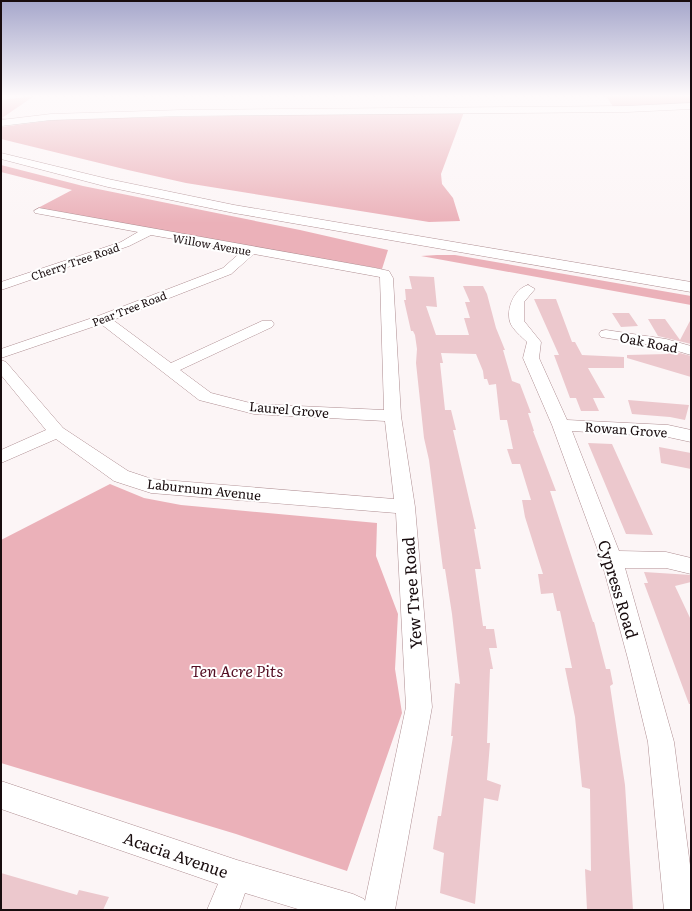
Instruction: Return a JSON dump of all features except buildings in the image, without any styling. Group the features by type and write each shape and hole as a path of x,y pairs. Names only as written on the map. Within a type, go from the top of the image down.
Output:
{"main road":[{"path":"1,145 103,172 220,196 586,256"},
{"path":"1,156 108,183 234,209 691,287"}],"street":[{"name":"Willow Avenue","path":"39,212 385,274"},
{"name":"Cherry Tree Road","path":"1,286 11,277 125,244 147,232"},
{"name":"Pear Tree Road","path":"1,354 103,318 227,271 250,251"},
{"name":"Yew Tree Road","path":"379,910 419,707 405,507 393,416 387,278 385,274"},
{"name":"Cypress Road","path":"528,289 517,302 517,322 534,342 531,358 561,425 612,558 661,742 680,910"},
{"name":"Laurel Grove","path":"103,318 171,369 205,397 254,409 393,416"},
{"path":"171,369 267,324"},
{"name":"Oak Road","path":"606,334 666,343 691,351"},
{"name":"Laburnum Avenue","path":"1,365 57,432 121,476 151,486 405,507"},
{"name":"Rowan Grove","path":"561,425 668,431 691,436"},
{"path":"1,457 57,432"},
{"path":"612,558 666,560 691,566"},
{"name":"Acacia Avenue","path":"1,796 237,874 353,910"},
{"path":"223,910 237,874"}],"green space":[{"path":"1,139 454,139 441,174 442,184 453,198 460,221 429,222 186,183"},
{"path":"1,165 83,186 300,230 388,250 382,269 36,209 72,190 1,172"},
{"path":"455,255 691,296 691,305 421,256"},
{"name":"Ten Acre Pits","path":"110,484 144,498 181,505 377,523 376,556 398,614 395,669 402,713 347,871 236,834 1,763 1,540"}]}
